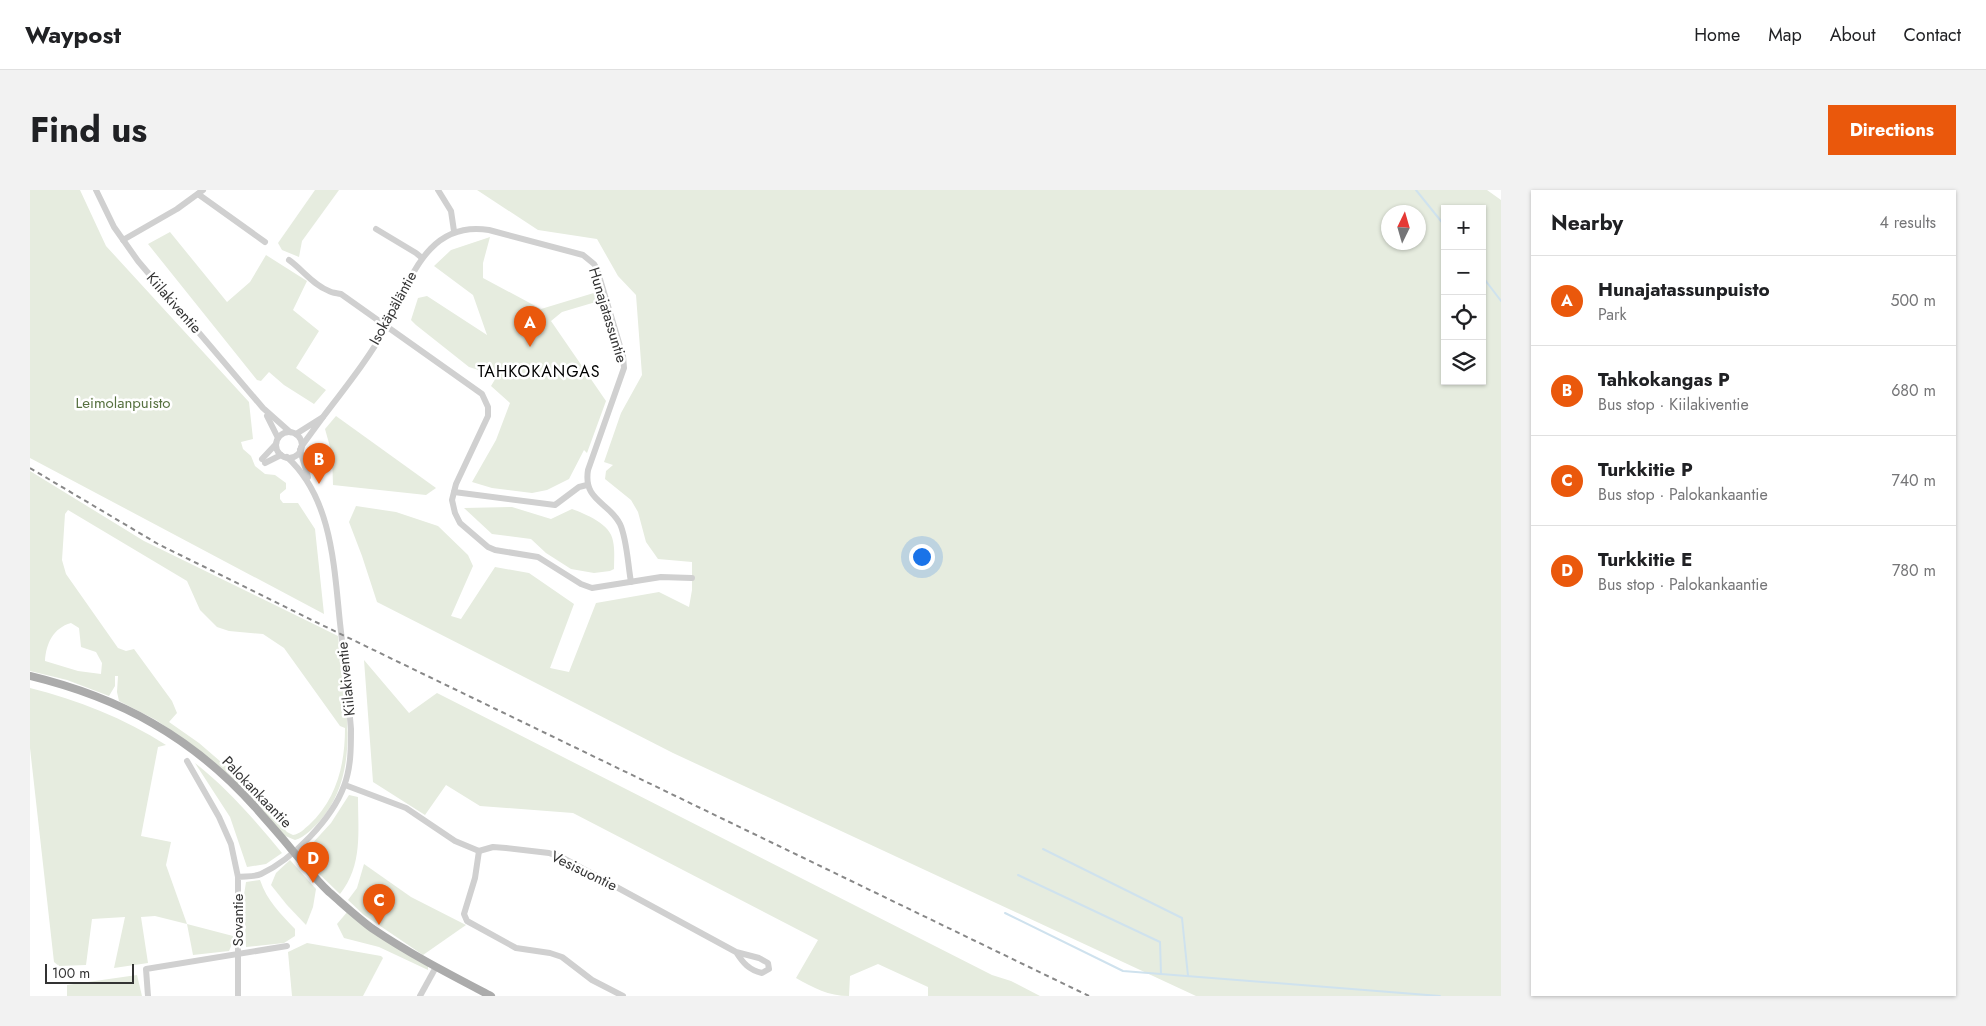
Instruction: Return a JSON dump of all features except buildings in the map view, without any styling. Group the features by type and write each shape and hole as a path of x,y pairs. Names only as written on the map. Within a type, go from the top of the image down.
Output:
{"main road":[{"name":"Palokankaantie","path":"30,676 64,684 112,702 153,723 189,747 225,776 294,851 316,879 372,928 491,996"}],"street":[{"name":"Kiilakiventie","path":"96,190 122,240 138,261 263,408 293,433"},
{"path":"438,190 451,211 454,231"},
{"path":"122,240 177,209 201,192 264,242"},
{"name":"Hunajatassuntie","path":"454,231 475,228 489,230 583,255 594,264 623,356 624,368 588,470 587,485"},
{"path":"376,230 422,258"},
{"name":"Isokäpäläntie","path":"300,449 387,326 412,273 422,258 438,242 454,231"},
{"path":"289,260 299,267 305,276 327,290 341,294 480,391 487,402 488,416 454,492 453,508 460,523 491,549 538,557 580,584 592,588 661,577 692,578"},
{"name":"Kiilakiventie","path":"263,408 277,441"},
{"name":"Isokäpäläntie","path":"293,433 323,417"},
{"path":"293,433 301,440 300,449 295,456 284,456 263,461 283,434 293,433"},
{"path":"277,441 278,450 284,456"},
{"name":"Kiilakiventie","path":"294,851 325,820 345,785 351,758 351,729 338,602 330,546 323,517 300,449"},
{"name":"Kiilakiventie","path":"284,456 300,471 314,492"},
{"path":"454,492 555,505 578,487 587,485 591,494 620,523 631,582"},
{"path":"187,761 220,818 231,844 238,877"},
{"path":"345,785 406,808 455,841 479,851 475,878 464,914 467,921 516,948 550,952 562,957 592,980 623,996"},
{"name":"Vesisuontie","path":"479,851 493,847 506,848 549,853 563,858 736,952 759,958 768,963 769,969 762,973 752,970 741,960 736,952"},
{"name":"Sovantie","path":"238,996 238,877 259,875 283,861 294,851"},
{"path":"148,996 146,969 287,946"},
{"path":"420,996 436,966"}],"green space":[{"name":"Leimolanpuisto","path":"30,190 80,190 106,246 249,402 253,439 241,442 243,449 251,456 255,466 265,474 275,475 286,483 286,489 280,494 280,499 283,503 298,503 315,529 324,614 30,458"},
{"path":"315,190 339,190 302,241 299,257 282,250 278,243"},
{"path":"477,190 1487,190 1501,200 1501,996 1196,996 673,753 377,602 349,522 356,506 396,512 438,526 468,555 473,566 451,616 461,619 495,567 529,573 574,604 550,668 569,672 596,603 659,592 689,607 692,590 692,562 658,559 646,542 638,512 631,500 605,479 606,471 613,465 604,462 621,413 642,375 636,295 618,276 597,239 538,230"},
{"path":"170,232 227,302 250,282 266,255 307,281 293,310 319,331 296,368 326,390 314,404 284,385 269,372 261,381 257,380 148,244"},
{"path":"490,237 483,263 483,278 541,309 597,292 599,301 562,312 551,321 606,401 587,453 584,450 569,479 547,490 532,493 492,488 472,482 496,440 510,403 491,386 497,376 469,367 411,320 418,298 427,296 487,335 473,295 434,266 451,250"},
{"path":"336,416 436,488 426,495 333,485 332,454 325,429"},
{"path":"30,471 144,541 338,636 348,733 342,780 333,802 319,822 305,835 295,840 283,835 191,744 156,720 119,701 117,692 118,676 115,676 115,686 109,696 67,680 30,671","holes":["68,510 187,581 200,610 217,627 229,631 263,634 284,648 340,726 345,728 341,768 333,792 319,815 298,834 293,835 287,832 228,768 199,743 169,722 177,713 172,701 134,649 126,651 118,648 66,574 62,560 65,514","71,623 79,628 81,647 96,652 102,663 101,674 78,671 45,661 52,637 59,629"]},
{"path":"512,507 551,519 572,509 597,520 611,535 614,548 614,569 594,573 571,569 546,553 531,539 492,534 464,508"},
{"path":"364,660 409,713 437,693 992,975 1011,981 1040,996 928,996 928,987 878,964 850,976 849,996 828,993 796,978 818,940 573,813 480,806 446,785 425,815 373,782"},
{"path":"30,688 66,698 117,718 166,745 158,747 141,836 171,842 166,865 187,924 155,916 141,917 148,963 114,968 125,917 92,919 86,965 59,966 54,962 30,748"},
{"path":"195,763 241,805 282,853 266,864 247,867 230,817"},
{"path":"349,795 358,797 358,848 353,872 340,894 309,864 309,847 331,823"},
{"path":"290,860 316,889 313,907 306,925 271,885 276,873"},
{"path":"364,864 411,897 466,925 423,955 364,915 348,900 357,888"},
{"path":"260,880 270,901 295,929 295,936 284,943 246,947 244,895 246,882"},
{"path":"348,911 428,966 428,970 379,947 344,938 337,924"},
{"path":"187,924 233,936 233,942 229,951 193,955"},
{"path":"307,943 381,956 383,958 363,996 292,996 288,952"},
{"path":"137,975 142,996 67,996 67,985"}],"waterway":[{"path":"1416,190 1441,221"},
{"path":"1486,281 1501,301"},
{"path":"1043,849 1182,918 1188,976"},
{"path":"1018,875 1160,942 1161,974"},
{"path":"1005,913 1123,971 1440,996"}],"railway":[{"path":"30,468 158,544 1089,996"}],"place":[{"name":"Hunajatassunpuisto","path":"530,347"},
{"name":"Tahkokangas P","path":"319,484"},
{"name":"Turkkitie E","path":"313,883"},
{"name":"Turkkitie P","path":"379,925"}],"district":[{"name":"TAHKOKANGAS","path":"539,371"}]}
